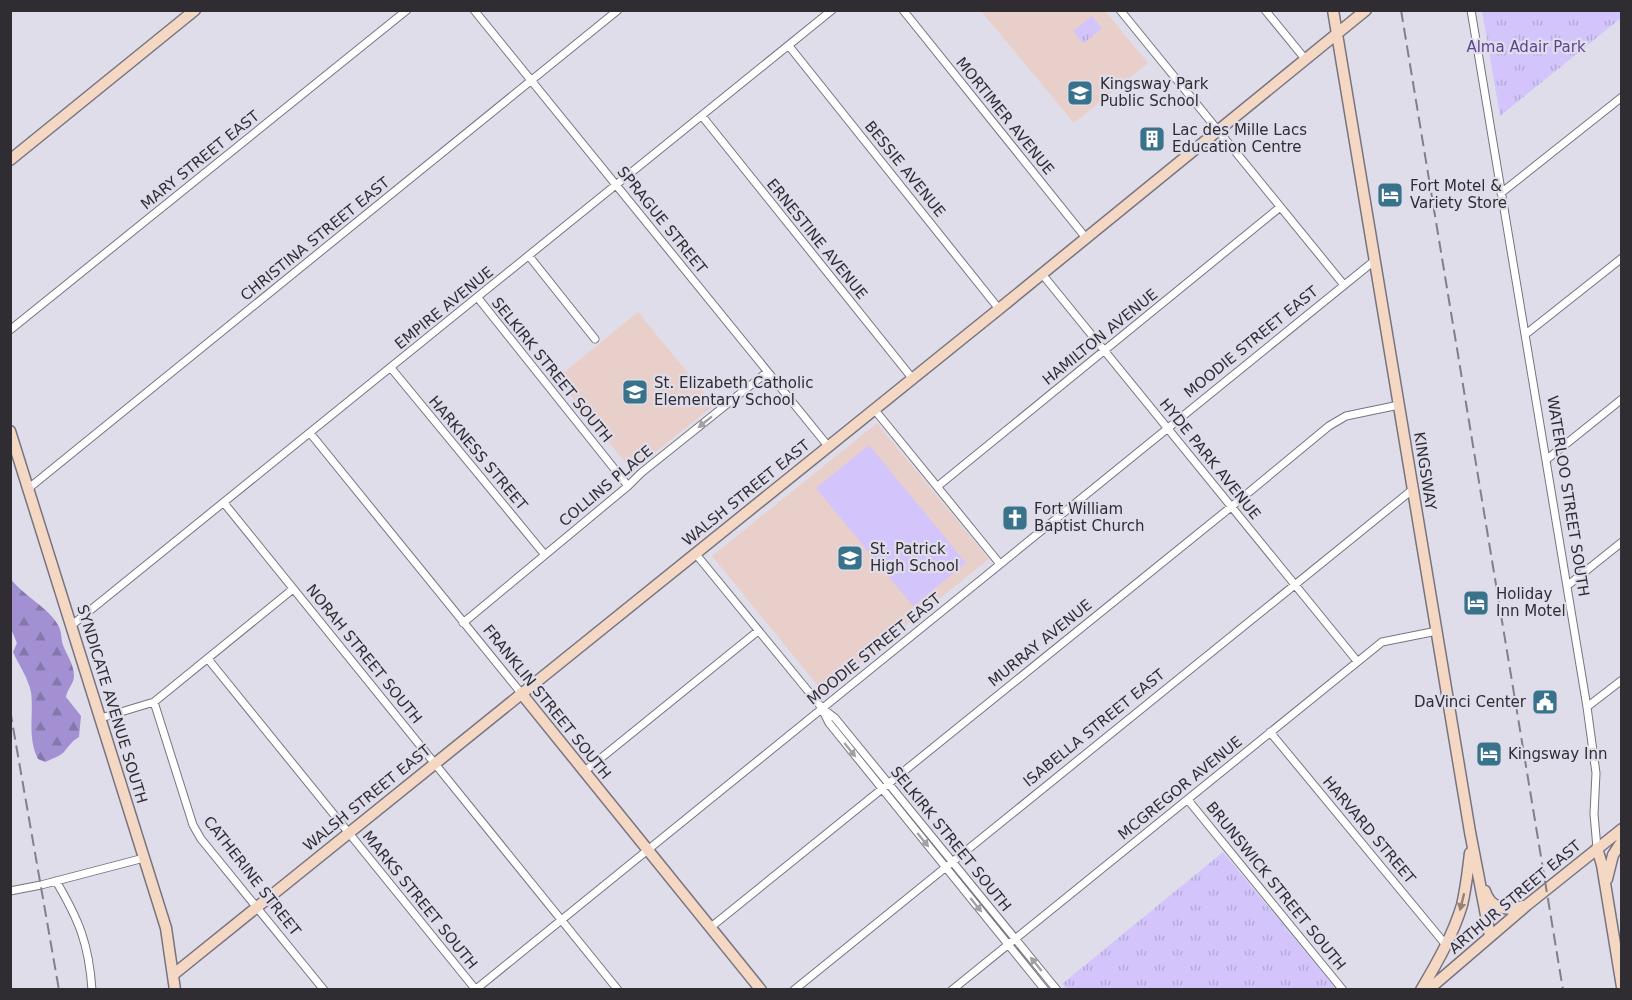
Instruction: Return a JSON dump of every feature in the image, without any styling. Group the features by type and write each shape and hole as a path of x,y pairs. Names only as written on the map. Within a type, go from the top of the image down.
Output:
{"street":[{"path":"10,160 195,10"},
{"name":"MARY STREET EAST","path":"10,330 407,10"},
{"name":"SPRAGUE STREET","path":"474,10 828,446"},
{"name":"CHRISTINA STREET EAST","path":"29,488 618,10"},
{"name":"EMPIRE AVENUE","path":"72,625 832,10"},
{"name":"MORTIMER AVENUE","path":"903,10 1086,238"},
{"path":"1120,10 1344,285"},
{"path":"1265,10 1306,60"},
{"name":"KINGSWAY","path":"1333,10 1472,844 1490,936"},
{"path":"1336,35 1339,10"},
{"name":"WALSH STREET EAST","path":"174,974 1366,10"},
{"name":"WATERLOO STREET SOUTH","path":"1471,10 1587,707 1596,773 1594,814 1597,848 1619,960 1622,987"},
{"name":"BESSIE AVENUE","path":"789,46 999,309"},
{"path":"1501,193 1622,97"},
{"name":"ERNESTINE AVENUE","path":"702,116 912,378"},
{"name":"HAMILTON AVENUE","path":"938,486 1279,208"},
{"path":"529,256 596,339"},
{"path":"1526,334 1622,258"},
{"name":"MOODIE STREET EAST","path":"476,989 1374,261"},
{"name":"HYDE PARK AVENUE","path":"1042,274 1358,661"},
{"name":"SELKIRK STREET SOUTH","path":"478,298 628,486"},
{"name":"HARKNESS STREET","path":"390,368 545,555"},
{"name":"COLLINS PLACE","path":"463,622 641,473 767,372"},
{"path":"1546,460 1622,399"},
{"name":"MURRAY AVENUE","path":"711,927 1337,420 1399,405"},
{"path":"874,409 1000,564"},
{"name":"SYNDICATE AVENUE SOUTH","path":"10,431 166,928 176,990"},
{"name":"FRANKLIN STREET SOUTH","path":"310,433 761,990"},
{"name":"ISABELLA STREET EAST","path":"794,990 1412,490"},
{"name":"NORAH STREET SOUTH","path":"224,503 618,990"},
{"path":"1567,586 1622,542"},
{"name":"SELKIRK STREET SOUTH","path":"695,553 822,708 835,718 945,866 1045,990"},
{"path":"101,718 154,702 293,589"},
{"path":"585,771 758,631"},
{"name":"MCGREGOR AVENUE","path":"952,990 1382,642 1437,631"},
{"name":"MARKS STREET SOUTH","path":"208,659 476,989"},
{"path":"1587,707 1622,680"},
{"name":"CATHERINE STREET","path":"154,702 193,825 201,839 324,990"},
{"name":"HARVARD STREET","path":"1270,732 1446,945"},
{"name":"SELKIRK STREET SOUTH","path":"885,786 951,861 1057,990"},
{"name":"BRUNSWICK STREET SOUTH","path":"1188,800 1343,990"},
{"name":"ARTHUR STREET EAST","path":"1428,990 1622,828"},
{"path":"1605,885 1613,855 1622,841"},
{"path":"1472,844 1487,897 1499,908 1516,909 1527,905"},
{"path":"1421,990 1446,945 1462,903 1472,844"},
{"path":"10,891 144,858"},
{"path":"56,881 82,930 89,954 92,990"}],"shaded area":[{"name":"Kingsway Park Public School","path":"981,11 1105,11 1148,63 1074,123"},
{"name":"St. Elizabeth Catholic Elementary School","path":"638,312 714,405 632,471 557,378"},
{"name":"St. Patrick High School","path":"877,423 989,559 823,692 712,556"}],"green space":[{"name":"Alma Adair Park","path":"1482,11 1621,11 1621,18 1500,116"},
{"path":"1092,16 1102,28 1083,44 1073,31"},
{"path":"869,445 966,563 913,606 816,488"},
{"path":"10,578 55,620 74,672 73,682 66,697 81,716 79,737 62,754 45,762 38,759 35,751 32,734 31,692 13,652 17,643 11,629"},
{"path":"1223,852 1336,989 1067,989 1062,984"}],"railway":[{"path":"1401,10 1563,990"},
{"path":"10,710 59,990"}],"place":[{"name":"Kingsway Park Public School","path":"1080,93"},
{"name":"Lac des Mille Lacs Education Centre","path":"1152,139"},
{"name":"Fort Motel & Variety Store","path":"1390,195"},
{"name":"St. Elizabeth Catholic Elementary School","path":"635,392"},
{"name":"Fort William Baptist Church","path":"1015,518"},
{"name":"St. Patrick High School","path":"850,558"},
{"name":"Holiday Inn Motel","path":"1476,603"},
{"name":"DaVinci Center","path":"1545,702"},
{"name":"Kingsway Inn","path":"1489,754"}]}
